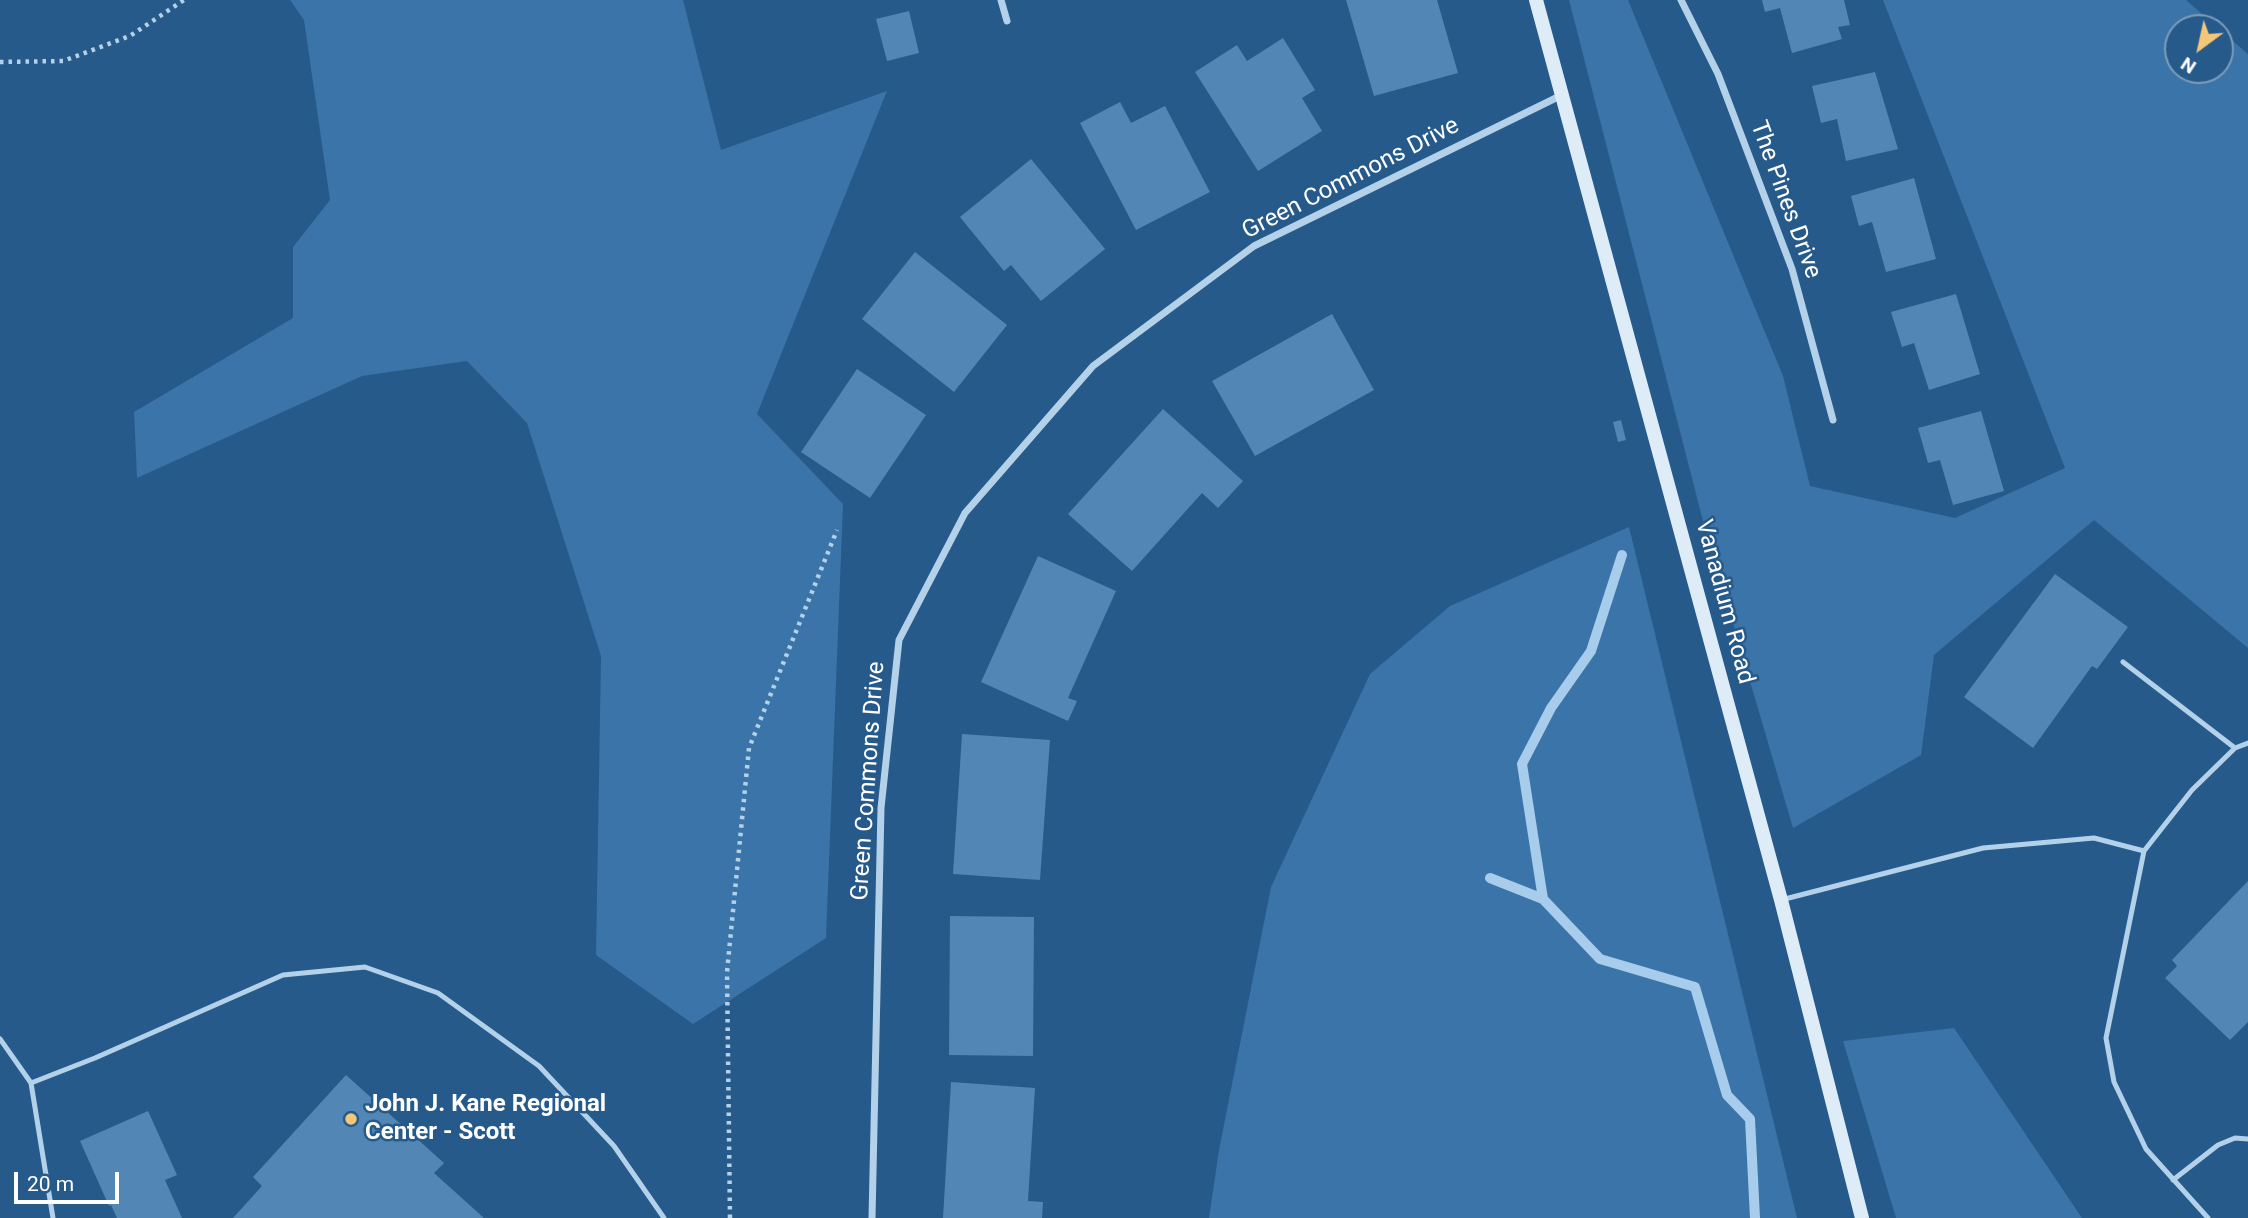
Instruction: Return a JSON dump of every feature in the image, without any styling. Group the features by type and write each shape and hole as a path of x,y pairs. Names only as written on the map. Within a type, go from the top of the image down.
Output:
{"street":[{"path":"1001,0 1007,21"},
{"name":"Vanadium Road","path":"1536,0 1781,900 1862,1218"},
{"name":"The Pines Drive","path":"1682,0 1718,74 1792,269 1833,420"},
{"name":"Green Commons Drive","path":"872,1218 881,808 899,640 965,513 1093,366 1254,246 1562,96"}],"lane":[{"path":"2123,662 2235,748"},
{"path":"2208,1218 2146,1149 2114,1082 2106,1038 2144,851 2192,790 2235,748 2248,743"},
{"path":"1781,900 1983,848 2094,838 2144,851"},
{"path":"31,1083 95,1058 283,975 365,967 438,993 540,1066 614,1146 664,1218"},
{"path":"0,1039 31,1083 53,1218"},
{"path":"2173,1180 2218,1145 2235,1138 2248,1139"}],"path":[{"path":"0,62 63,61 130,36 184,0"},
{"path":"730,1218 727,972 749,748 837,530"}],"shaded area":[{"path":"290,0 683,0 721,150 887,91 757,414 843,504 826,938 693,1024 596,955 601,656 527,423 467,361 362,376 137,478 134,412 293,318 293,247 330,200 304,20"},
{"path":"1569,0 1628,0 1783,376 1810,486 1955,518 2065,468 1883,0 2186,0 2202,14 2164,14 2164,84 2234,84 2234,42 2248,54 2248,648 2094,520 1934,655 1921,755 1793,828 1703,521"},
{"path":"1629,527 1797,1218 1209,1218 1219,1150 1271,887 1370,674 1450,606"},
{"path":"1954,1028 2082,1218 1896,1218 1843,1041"}],"building":[{"path":"1346,0 1437,0 1458,73 1374,96"},
{"path":"1762,0 1844,0 1850,25 1838,27 1842,39 1792,53 1780,8 1765,12"},
{"path":"909,11 919,53 887,61 876,19"},
{"path":"1283,38 1315,90 1302,98 1322,131 1258,171 1195,72 1237,45 1247,61"},
{"path":"1875,72 1898,149 1846,161 1837,119 1821,123 1812,86"},
{"path":"1120,102 1131,123 1165,106 1210,192 1136,230 1080,123"},
{"path":"1031,159 1105,249 1041,301 1011,265 1004,271 960,217"},
{"path":"1914,178 1936,259 1886,272 1872,222 1859,226 1851,196"},
{"path":"915,252 1007,325 954,392 862,319"},
{"path":"1956,294 1980,374 1929,390 1914,343 1902,347 1891,312"},
{"path":"1332,314 1374,390 1255,456 1212,381"},
{"path":"857,369 926,415 870,498 801,452"},
{"path":"1163,409 1243,481 1218,508 1202,493 1132,571 1068,514"},
{"path":"1981,411 2004,491 1953,505 1940,460 1928,463 1918,428"},
{"path":"1621,420 1626,440 1618,442 1613,422"},
{"path":"1038,556 1116,591 1068,698 1077,701 1068,721 981,682"},
{"path":"2055,574 2128,627 2097,669 2092,666 2033,748 1964,697"},
{"path":"962,734 1050,740 1040,880 953,874"},
{"path":"2248,881 2248,1022 2230,1040 2165,978 2177,966 2172,960"},
{"path":"950,916 1034,917 1033,1056 949,1055"},
{"name":"John J. Kane Regional Center - Scott","path":"346,1075 444,1163 434,1173 484,1218 233,1218 262,1186 253,1177"},
{"path":"951,1082 1035,1088 1028,1201 1043,1202 1042,1218 943,1218"},
{"path":"148,1111 177,1175 165,1180 182,1218 117,1218 80,1141"}],"waterway":[{"path":"1543,899 1522,764 1551,708 1591,651 1622,555"},
{"path":"1490,878 1543,899 1600,959 1695,987 1727,1095 1750,1119 1755,1218"}],"place":[{"name":"John J. Kane Regional Center - Scott","path":"351,1119"}]}
